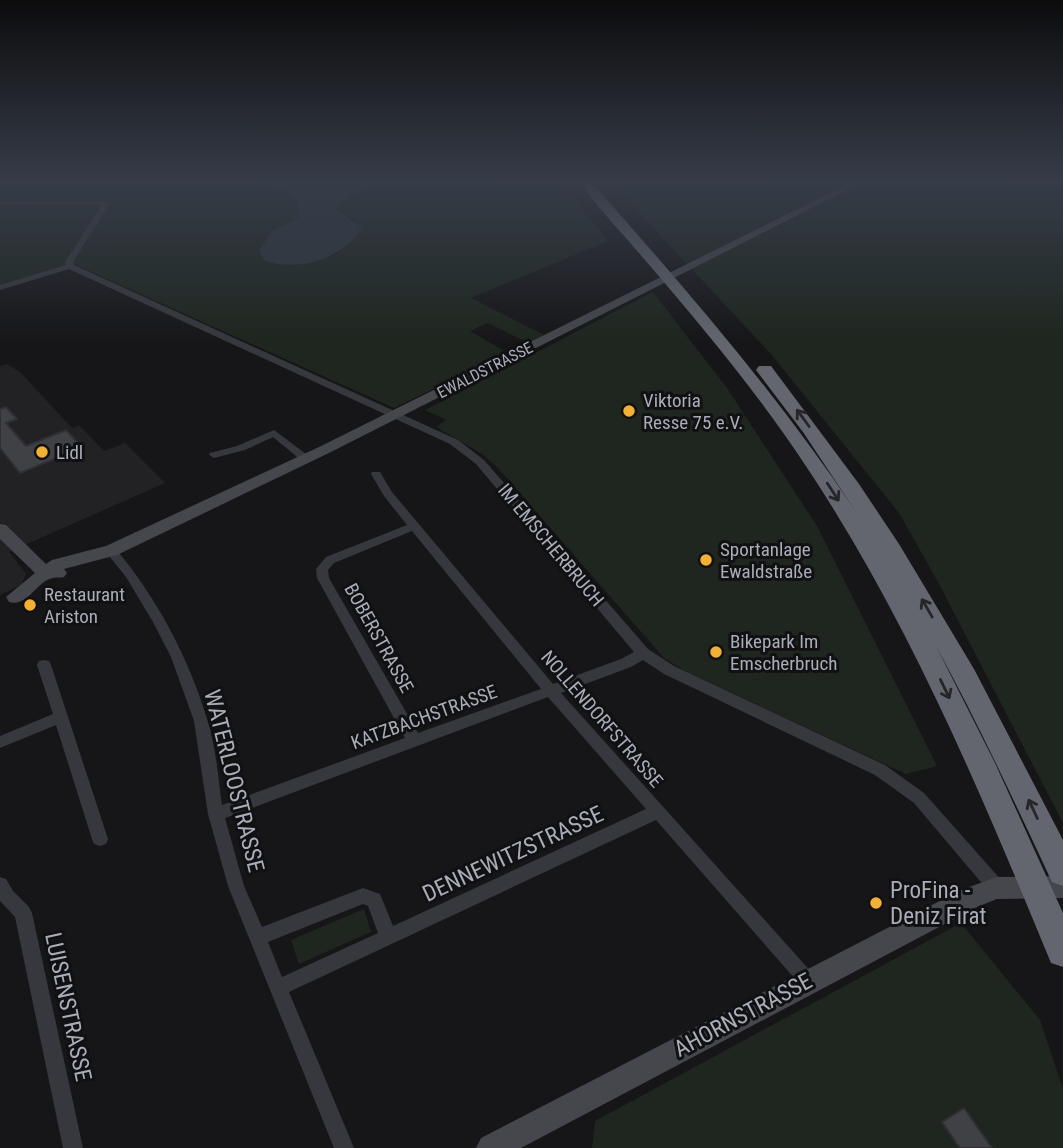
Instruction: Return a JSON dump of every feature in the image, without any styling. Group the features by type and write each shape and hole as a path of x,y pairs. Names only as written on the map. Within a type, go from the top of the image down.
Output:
{"highway":[{"path":"637,237 787,398 872,517 960,664 1012,762 1063,871"},
{"path":"643,237 769,400 851,519 934,666 982,764 1029,871 1053,894 1063,951"}],"main road":[{"name":"EWALDSTRASSE","path":"7,601 41,586 54,570 93,563 111,551 398,414 750,237"},
{"path":"0,529 26,556 54,570"},
{"path":"997,888 1053,894"},
{"name":"AHORNSTRASSE","path":"491,1148 808,981 970,898 997,888"}],"street":[{"path":"0,288 70,266 69,262 85,237"},
{"name":"IM EMSCHERBRUCH","path":"70,266 398,414 454,442 480,462 643,653 668,670 880,770 919,798 997,888"},
{"path":"214,455 241,448 274,433 306,459"},
{"name":"NOLLENDORFSTRASSE","path":"376,474 414,526 551,691 808,981"},
{"name":"BOBERSTRASSE","path":"414,526 330,560 322,569 323,578 415,742"},
{"name":"WATERLOOSTRASSE","path":"111,551 159,620 178,657 201,721 216,814 236,886 344,1148"},
{"name":"KATZBACHSTRASSE","path":"216,814 626,663 643,653"},
{"path":"44,665 100,839"},
{"path":"0,742 60,717"},
{"name":"DENNEWITZSTRASSE","path":"278,988 657,813"},
{"name":"LUISENSTRASSE","path":"0,885 7,897 23,913 73,1148"},
{"path":"257,938 363,896 374,900 388,937"}],"shaded area":[{"path":"0,237 276,237 292,266 338,254 347,237 604,237 608,241 471,298 544,335 528,343 488,323 470,331 508,353 394,408 74,264 0,286"},
{"path":"268,237 356,237 332,255 306,264 265,261 259,250"},
{"path":"661,237 1063,237 1063,823 938,582 899,513 771,354"},
{"name":"Sportanlage Ewaldstraße","path":"653,292 727,388 817,526 937,766 906,774 685,671 664,658 497,467 482,454 436,427 446,420 425,410"},
{"path":"7,364 20,372 72,428 79,425 104,451 125,443 165,483 9,552 26,574 21,585 0,595 0,366"},
{"path":"364,909 371,932 299,964 291,940"},
{"path":"961,923 1040,1020 1063,1089 1063,1148 592,1148 595,1121"}],"building":[{"name":"Lidl","path":"6,407 17,419 6,423 26,446 66,430 80,445 77,446 79,449 20,473 0,448 0,409"},
{"path":"964,1108 992,1148 960,1148 942,1122"}],"place":[{"name":"Viktoria Resse 75 e.V.","path":"629,411"},
{"name":"Lidl","path":"42,452"},
{"name":"Sportanlage Ewaldstraße","path":"706,560"},
{"name":"Restaurant Ariston","path":"30,605"},
{"name":"Bikepark Im Emscherbruch","path":"716,652"},
{"name":"ProFina - Deniz Firat","path":"876,903"}]}
